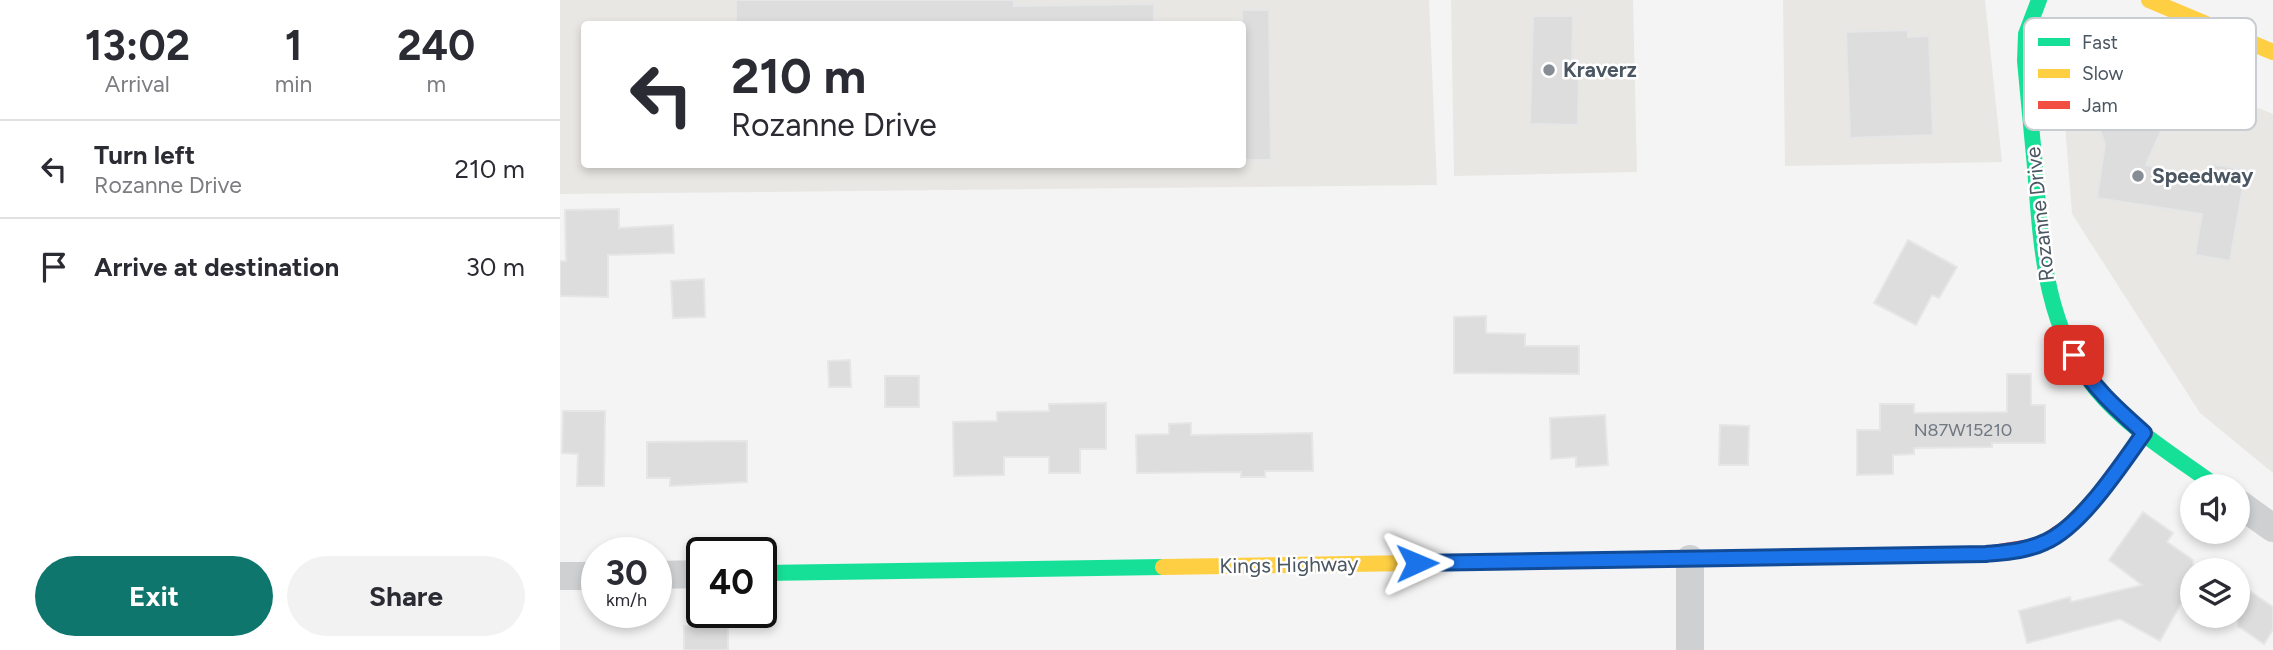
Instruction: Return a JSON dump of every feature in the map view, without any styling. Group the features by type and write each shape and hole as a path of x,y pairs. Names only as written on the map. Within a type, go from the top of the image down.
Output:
{"street":[{"name":"Rozanne Drive","path":"2032,18 2039,0"},
{"path":"2149,0 2192,18"},
{"path":"2256,45 2273,52"},
{"name":"Rozanne Drive","path":"2031,130 2042,260 2049,299 2061,332 2087,378 2105,398 2144,433 2200,474"},
{"name":"Kings Highway","path":"777,573 1986,554 2019,551 2047,542 2077,519 2144,433"},
{"path":"2250,512 2273,528"},
{"path":"1690,559 1690,650"},
{"path":"560,576 581,576"}],"shaded area":[{"path":"560,0 1429,0 1437,185 560,194"},
{"path":"1451,0 1633,0 1637,172 1454,176"},
{"path":"1783,0 1985,0 2002,162 1785,166"},
{"path":"2256,107 2273,114 2273,473 2200,413 2072,214 2065,130 2256,130"}],"building":[{"path":"736,0 1014,0 1014,6 1154,4 1154,21 736,21"},
{"path":"1242,10 1269,10 1271,160 1246,160 1246,21 1242,21"},
{"path":"1533,16 1573,16 1572,65 1579,65 1578,125 1530,124"},
{"path":"1908,30 1908,37 1929,36 1933,135 1850,138 1846,32"},
{"path":"2100,130 2161,130 2146,165 2210,175 2212,164 2246,170 2230,261 2195,255 2202,214 2097,198 2105,144"},
{"path":"619,209 619,228 673,225 674,253 608,255 608,297 560,296 560,261 566,261 565,210"},
{"path":"1908,240 1957,267 1939,298 1932,295 1916,325 1874,303"},
{"path":"704,279 705,317 673,318 671,281"},
{"path":"1486,316 1486,333 1525,334 1525,346 1579,346 1579,374 1454,373 1454,317"},
{"path":"850,360 851,387 829,387 828,361"},
{"path":"2007,374 2031,374 2031,405 2045,405 2045,443 1914,448 1914,454 1893,455 1893,474 1857,475 1857,430 1880,430 1880,404 1914,404 1914,413 2007,412"},
{"path":"885,376 919,376 919,407 885,407"},
{"path":"1106,403 1106,449 1080,449 1080,473 1049,473 1049,457 1004,457 1004,475 954,476 953,422 997,421 997,412 1049,411 1049,404"},
{"path":"563,411 605,411 604,486 577,486 578,454 562,453"},
{"path":"1605,415 1608,465 1576,467 1576,457 1551,459 1550,418"},
{"path":"1191,423 1191,435 1312,433 1313,471 1265,471 1265,477 1241,477 1241,472 1137,473 1136,435 1169,434 1169,424"},
{"path":"1720,425 1749,426 1748,465 1719,465"},
{"path":"747,441 747,482 670,486 670,478 647,478 647,442"},
{"path":"2143,512 2173,533 2167,542 2190,558 2180,558 2180,605 2160,641 2120,619 2027,643 2019,611 2070,597 2071,602 2142,585 2109,560"},
{"path":"2250,591 2273,607 2273,630 2264,644 2241,628 2250,628"},
{"path":"684,626 728,628 728,650 684,650"}],"traffic: fast":[{"path":"2032,18 2039,0"},
{"path":"2031,130 2043,255 2055,312 2065,339 2079,365 2109,403 2153,441 2199,474"},
{"path":"777,573 1163,567"}],"traffic: slow":[{"path":"2149,0 2192,18"},
{"path":"2256,45 2273,52"},
{"path":"2066,528 2100,494 2145,433"},
{"path":"1163,567 1724,558"}],"traffic: jam":[{"path":"1724,558 1986,554 2031,547 2045,542 2066,528"}],"place":[{"name":"Kraverz","path":"1549,70"},
{"name":"Speedway","path":"2138,176"}],"route":[{"path":"1417,563 1986,554 2019,551 2047,542 2077,519 2144,433 2087,378 2074,355"}]}
